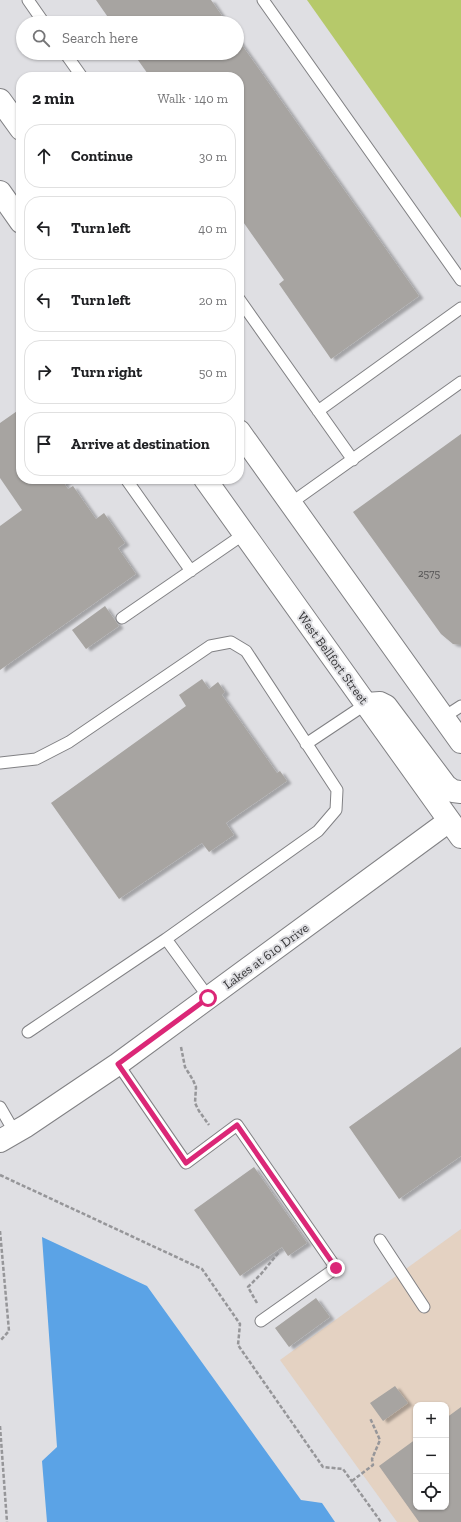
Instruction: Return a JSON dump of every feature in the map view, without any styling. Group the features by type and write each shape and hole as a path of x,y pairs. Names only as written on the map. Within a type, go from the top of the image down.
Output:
{"main road":[{"path":"0,100 16,122"},
{"path":"0,192 16,215"},
{"path":"244,438 291,503 453,711 461,742"},
{"name":"West Bellfort Street","path":"209,484 366,704 457,826"},
{"path":"366,704 380,703 386,706 446,786 453,791 461,792"},
{"name":"Lakes at 610 Drive","path":"8,1137 118,1064 208,998 457,826"}],"lane":[{"path":"28,0 39,16"},
{"path":"263,0 461,280"},
{"path":"70,60 78,72"},
{"path":"244,306 352,460"},
{"path":"318,411 461,308"},
{"path":"291,503 461,382"},
{"path":"130,484 191,571"},
{"path":"122,618 244,534"},
{"path":"0,763 36,759 69,742 210,646 232,642 246,651 337,790 336,810 318,831 166,939 28,1032"},
{"path":"306,744 366,704"},
{"path":"166,939 208,998"},
{"path":"118,1064 186,1163 237,1125 336,1268 264,1319"},
{"path":"0,1107 8,1137"},
{"path":"380,1240 424,1307"}],"path":[{"path":"181,1047 185,1067 194,1080 196,1087 195,1103 218,1138"},
{"path":"0,1175 202,1269 240,1324 238,1345 323,1467 343,1469 382,1522"},
{"path":"0,1230 9,1331 0,1341"},
{"path":"264,1319 248,1287 279,1252"},
{"path":"352,1481 373,1465 372,1459 380,1440 370,1418"},
{"path":"0,1426 7,1522"}],"shaded area":[{"path":"461,1229 461,1522 397,1522 280,1360"}],"green space":[{"path":"307,0 461,0 461,218"}],"water":[{"path":"42,1237 147,1286 301,1500 322,1503 335,1522 47,1522 42,1461 57,1447"}],"building":[{"path":"96,0 211,0 222,16 107,16"},
{"path":"244,48 419,296 331,359 279,284 284,280 244,223 244,72 146,72 138,60 244,60"},
{"path":"16,412 16,484 65,484 68,489 73,486 96,519 104,513 125,543 118,548 136,574 0,670 0,526 22,510 0,478 0,423"},
{"path":"461,434 461,645 453,644 441,634 353,512"},
{"path":"105,606 119,626 86,649 72,630"},
{"path":"202,679 209,689 218,682 225,692 222,695 277,773 280,771 287,781 226,823 234,835 209,852 202,843 119,899 51,803 186,706 179,695"},
{"path":"461,1047 461,1156 399,1199 349,1127"},
{"path":"254,1167 307,1243 288,1256 282,1247 240,1276 194,1210"},
{"path":"316,1298 330,1317 289,1347 275,1328"},
{"path":"395,1386 408,1403 383,1421 370,1403"},
{"path":"461,1407 461,1522 419,1522 379,1466 413,1441 413,1510 449,1510 449,1416"}],"route":[{"path":"208,998 118,1064 186,1163 237,1125 336,1268"}]}
